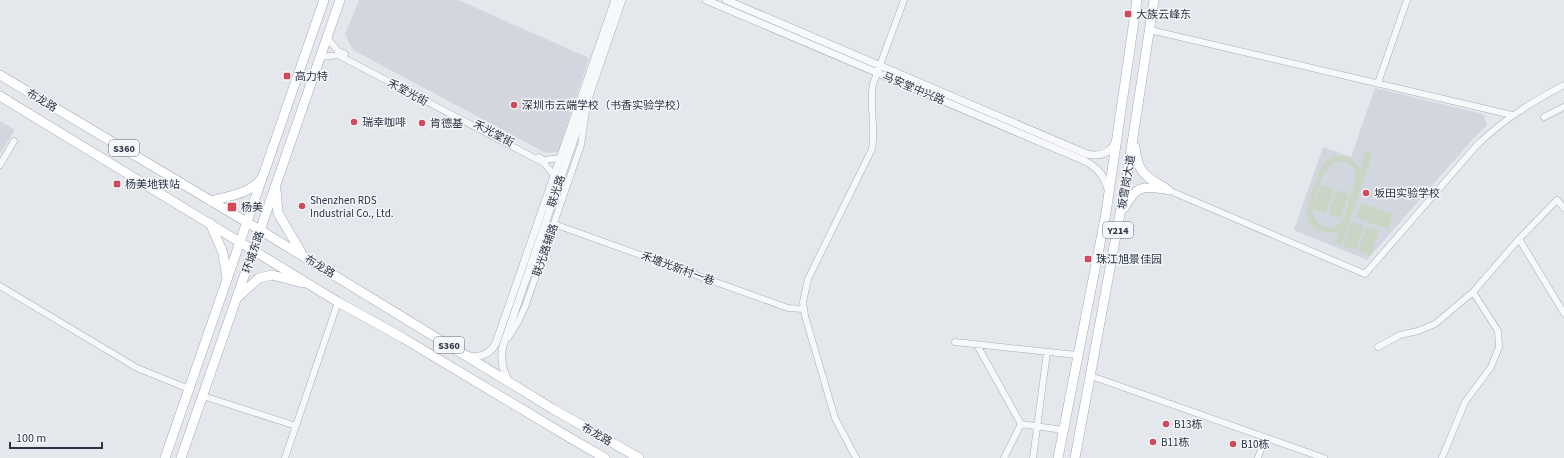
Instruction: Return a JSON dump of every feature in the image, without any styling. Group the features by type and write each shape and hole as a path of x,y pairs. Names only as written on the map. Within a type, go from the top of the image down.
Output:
{"main road":[{"name":"环城东路","path":"165,458 324,0"},
{"name":"环城东路","path":"181,458 340,0"},
{"name":"坂雪岗大道","path":"1058,458 1109,191 1136,0"},
{"name":"坂雪岗大道","path":"1075,458 1120,216 1154,0"},
{"name":"布龙路","path":"0,75 211,200 587,429 640,458"},
{"name":"布龙路","path":"0,96 338,302 403,338 605,458"},
{"path":"1134,134 1136,158 1142,171 1148,178 1168,190"},
{"path":"211,200 245,191 257,183 264,175"},
{"path":"276,186 278,213 303,256"},
{"path":"1120,216 1131,195 1139,189 1150,186 1168,190"},
{"path":"210,223 223,253 227,280"},
{"path":"236,299 259,278 272,275 312,285"}],"street":[{"name":"联光路","path":"464,354 470,356 483,356 489,352 496,343 615,0"},
{"name":"联光路","path":"509,382 502,367 502,346 622,0"},
{"name":"马安堂中兴路","path":"706,0 1087,154 1095,156 1109,151 1117,139"},
{"name":"马安堂中兴路","path":"726,0 1085,161 1100,172 1109,191"},
{"path":"856,458 835,418 803,309 808,279 872,149 874,138 872,93 878,69 904,0"},
{"path":"1378,84 1407,0"},
{"path":"1150,30 1512,115"},
{"name":"禾光堂街","path":"327,38 338,51 544,160 560,158"},
{"name":"禾堂光街","path":"320,57 338,55 544,163 554,175"},
{"path":"1168,190 1365,274 1477,145 1512,115 1564,85"},
{"name":"联光路辅路","path":"502,346 518,322 524,308 554,224 581,145 586,104"},
{"path":"1544,117 1564,107"},
{"path":"0,165 14,141"},
{"path":"1378,347 1400,335 1418,331 1435,324 1473,292 1519,239 1557,200 1564,208"},
{"name":"禾塘光新村一巷","path":"554,224 788,308 803,309"},
{"path":"1519,239 1564,313"},
{"path":"0,286 137,368 189,389"},
{"path":"1442,458 1465,402 1491,368 1499,347 1498,331 1473,292"},
{"path":"285,458 338,302"},
{"path":"955,342 1077,355"},
{"path":"977,345 1021,424"},
{"path":"1033,458 1047,352"},
{"path":"1091,376 1324,458"},
{"path":"203,396 296,426"},
{"path":"1021,424 1063,430"},
{"path":"1004,458 1021,424"},
{"path":"1258,458 1265,438"}],"shaded area":[{"name":"深圳市云端学校（书香实验学校）","path":"359,0 458,0 589,58 558,152 546,153 353,50 345,34"},
{"name":"坂田实验学校","path":"1375,88 1483,114 1487,125 1472,140 1367,260 1294,230 1323,147 1351,157"},
{"path":"0,121 15,130 0,154"}],"green space":[{"path":"1365,151 1372,154 1342,245 1335,243 1338,231 1321,231 1312,226 1307,216 1307,210 1319,173 1326,161 1336,156 1346,157 1356,163 1360,168","holes":["1339,161 1352,166 1355,171 1354,184 1342,221 1331,228 1322,226 1315,219 1313,207 1319,187 1328,167"]},
{"path":"1321,185 1334,189 1326,213 1313,209"},
{"path":"1336,190 1349,194 1341,218 1328,214"},
{"path":"1361,203 1393,214 1388,229 1356,218"},
{"path":"1351,222 1364,226 1356,250 1343,246"},
{"path":"1366,227 1379,231 1371,255 1358,251"}],"place":[{"name":"大族云峰东","path":"1128,14"},
{"name":"高力特","path":"287,76"},
{"name":"深圳市云端学校（书香实验学校）","path":"514,105"},
{"name":"瑞幸咖啡","path":"354,122"},
{"name":"肯德基","path":"422,123"},
{"name":"杨美地铁站","path":"117,184"},
{"name":"坂田实验学校","path":"1366,193"},
{"name":"Shenzhen RDS Industrial Co., Ltd.","path":"302,206"},
{"name":"杨美","path":"232,207"},
{"name":"珠江旭景佳园","path":"1088,259"},
{"name":"B13栋","path":"1166,424"},
{"name":"B11栋","path":"1153,442"},
{"name":"B10栋","path":"1233,444"}]}
